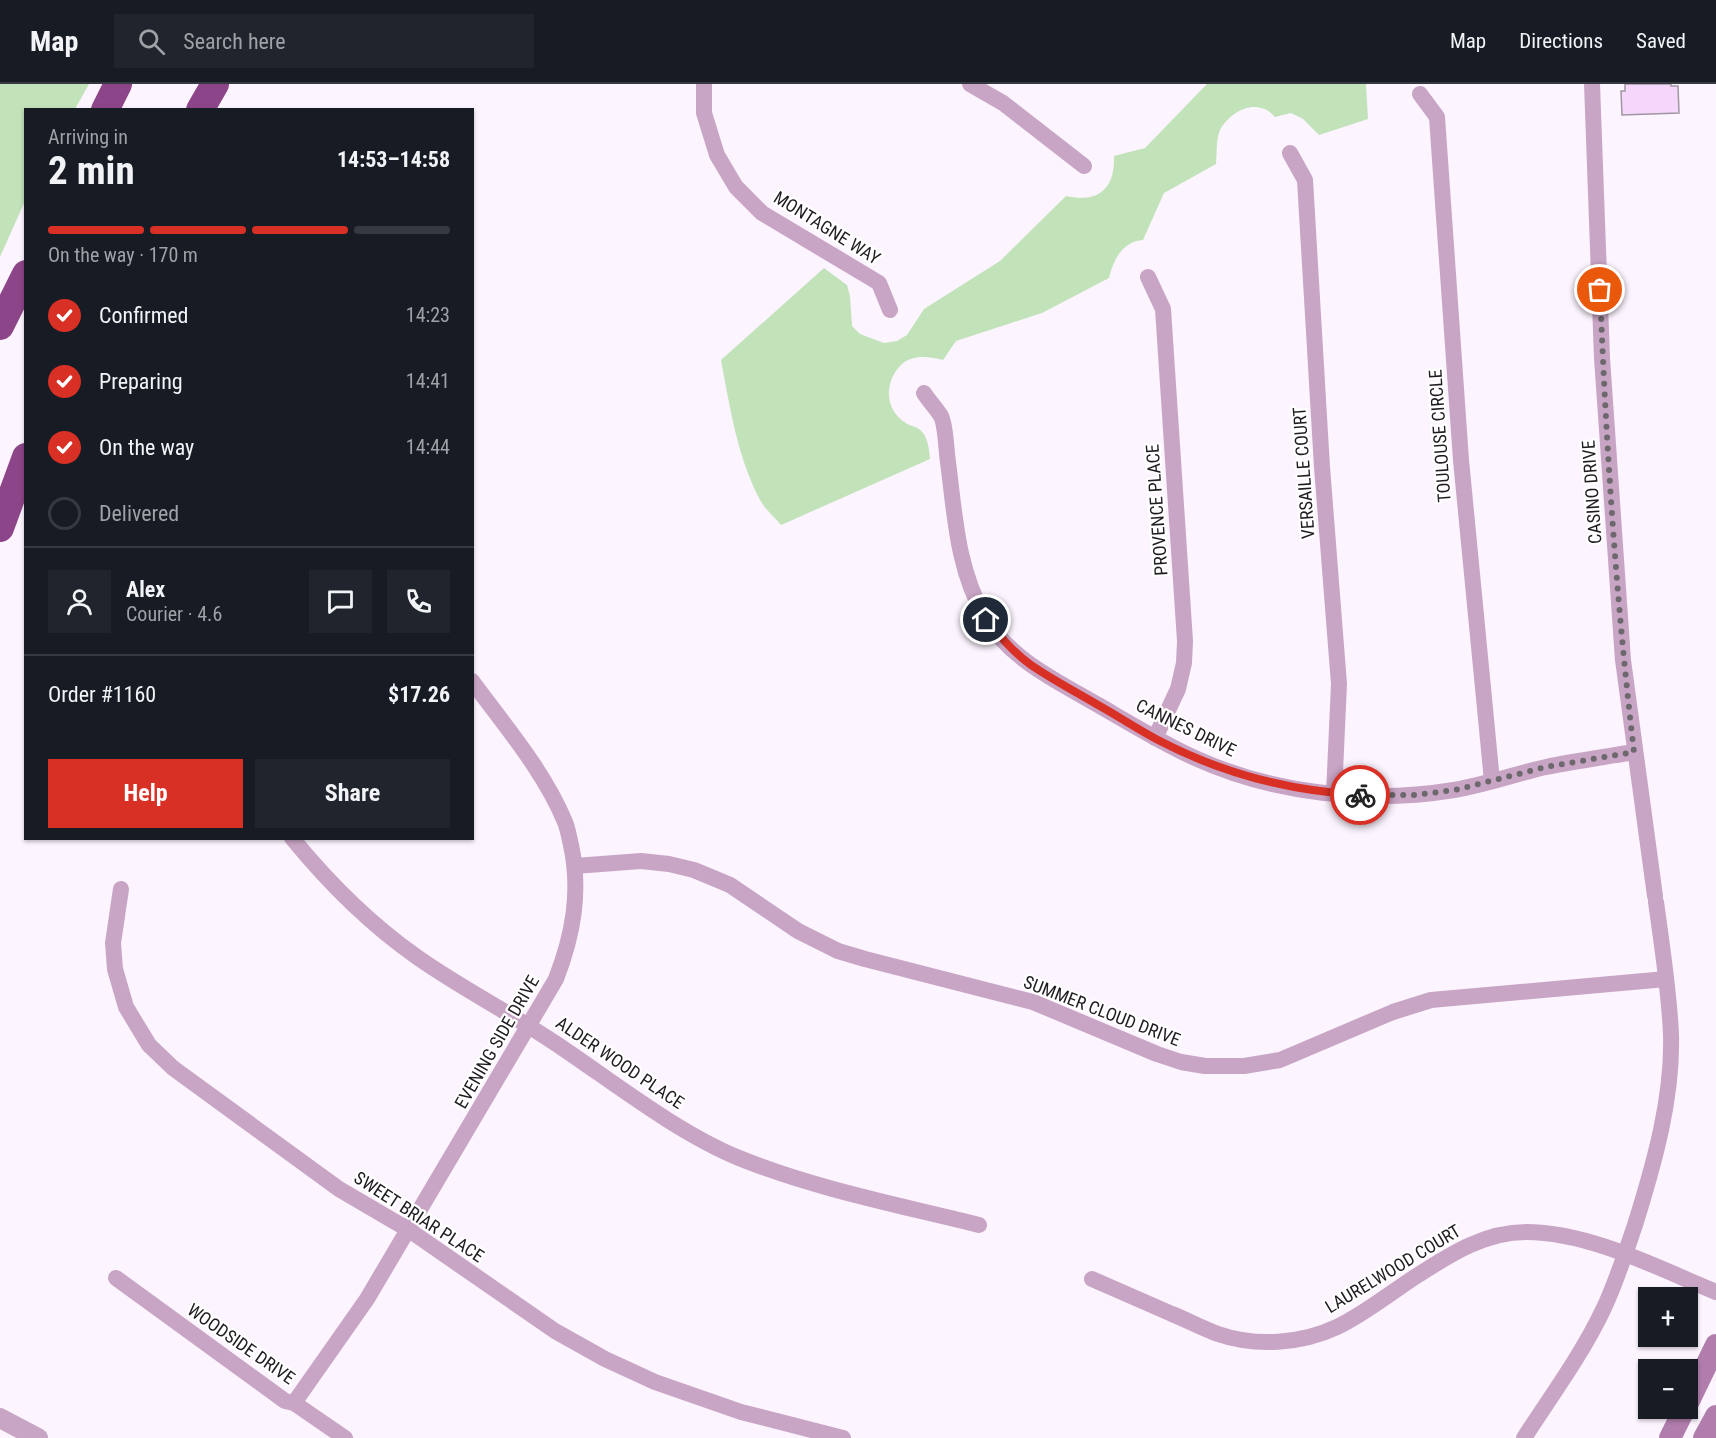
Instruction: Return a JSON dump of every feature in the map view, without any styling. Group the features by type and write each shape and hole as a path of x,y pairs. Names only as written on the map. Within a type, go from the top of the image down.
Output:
{"highway":[{"path":"106,108 118,84"},
{"path":"201,108 215,84"},
{"path":"0,326 24,278"},
{"path":"0,528 24,463"}],"main road":[{"path":"1698,1383 1716,1345"},
{"path":"1704,1438 1716,1416"},
{"path":"1670,1438 1680,1419"}],"street":[{"name":"MONTAGNE WAY","path":"704,84 704,113 717,155 736,187 762,213 879,283 890,310"},
{"path":"970,84 1003,103 1084,166"},
{"name":"CASINO DRIVE","path":"1524,1438 1580,1353 1603,1310 1625,1255 1650,1177 1670,1069 1671,1034 1666,980 1623,660 1602,358 1592,84"},
{"name":"TOULOUSE CIRCLE","path":"1420,94 1437,117 1461,460 1492,781"},
{"name":"VERSAILLE COURT","path":"1290,153 1305,180 1322,467 1339,684 1334,794"},
{"name":"PROVENCE PLACE","path":"1148,277 1163,309 1185,641 1184,663 1178,689 1155,738"},
{"name":"CANNES DRIVE","path":"924,393 942,418 959,551 969,586 986,620 1006,644 1030,664 1155,738 1197,759 1239,774 1285,786 1334,794 1376,796 1415,795 1455,790 1546,767 1634,752"},
{"name":"EVENING SIDE DRIVE","path":"294,1403 367,1299 409,1230 530,1026 556,979 568,947 576,909 575,866 566,825 549,788 474,684"},
{"name":"ALDER WOOD PLACE","path":"294,840 339,891 381,929 417,957 530,1026 676,1124 738,1157 807,1182 979,1225"},
{"name":"SUMMER CLOUD DRIVE","path":"575,866 641,861 694,870 730,885 798,931 838,951 1033,1002 1157,1054 1180,1062 1205,1066 1244,1066 1280,1060 1392,1012 1431,1000 1666,980"},
{"name":"SWEET BRIAR PLACE","path":"121,889 113,943 115,969 126,1007 149,1045 172,1068 339,1190 409,1230 555,1331 605,1359 655,1382 741,1412 843,1438"},
{"name":"LAURELWOOD COURT","path":"1092,1279 1219,1334 1247,1341 1276,1342 1312,1337 1338,1327 1448,1256 1472,1244 1494,1237 1524,1232 1558,1234 1584,1240 1716,1292"},
{"name":"WOODSIDE DRIVE","path":"116,1278 285,1401 294,1403 345,1438"},
{"path":"0,1418 38,1438"}],"green space":[{"path":"0,84 89,84 76,108 24,108 24,203 0,257"},
{"path":"1207,84 1366,84 1368,119 1319,135 1303,119 1291,113 1275,117 1268,111 1253,107 1238,112 1220,130 1216,164 1164,193 1143,240 1130,244 1120,253 1109,278 1042,313 956,341 943,360 914,358 899,367 889,389 891,404 899,418 919,429 924,435 930,459 781,525 760,500 745,466 735,431 721,360 824,268 847,285 852,326 860,334 884,343 897,341 907,335 924,309 1000,261 1066,196 1087,197 1102,191 1111,178 1114,156 1145,148"}],"building":[{"path":"1625,84 1678,86 1679,113 1622,115 1621,91 1625,91"}],"way so far":[{"path":"1360,795 1415,795 1455,790 1546,767 1634,752 1623,660 1602,358 1600,290"}],"route":[{"path":"986,620 1006,644 1030,664 1157,740 1197,759 1239,774 1285,786 1334,794 1360,795"}]}
